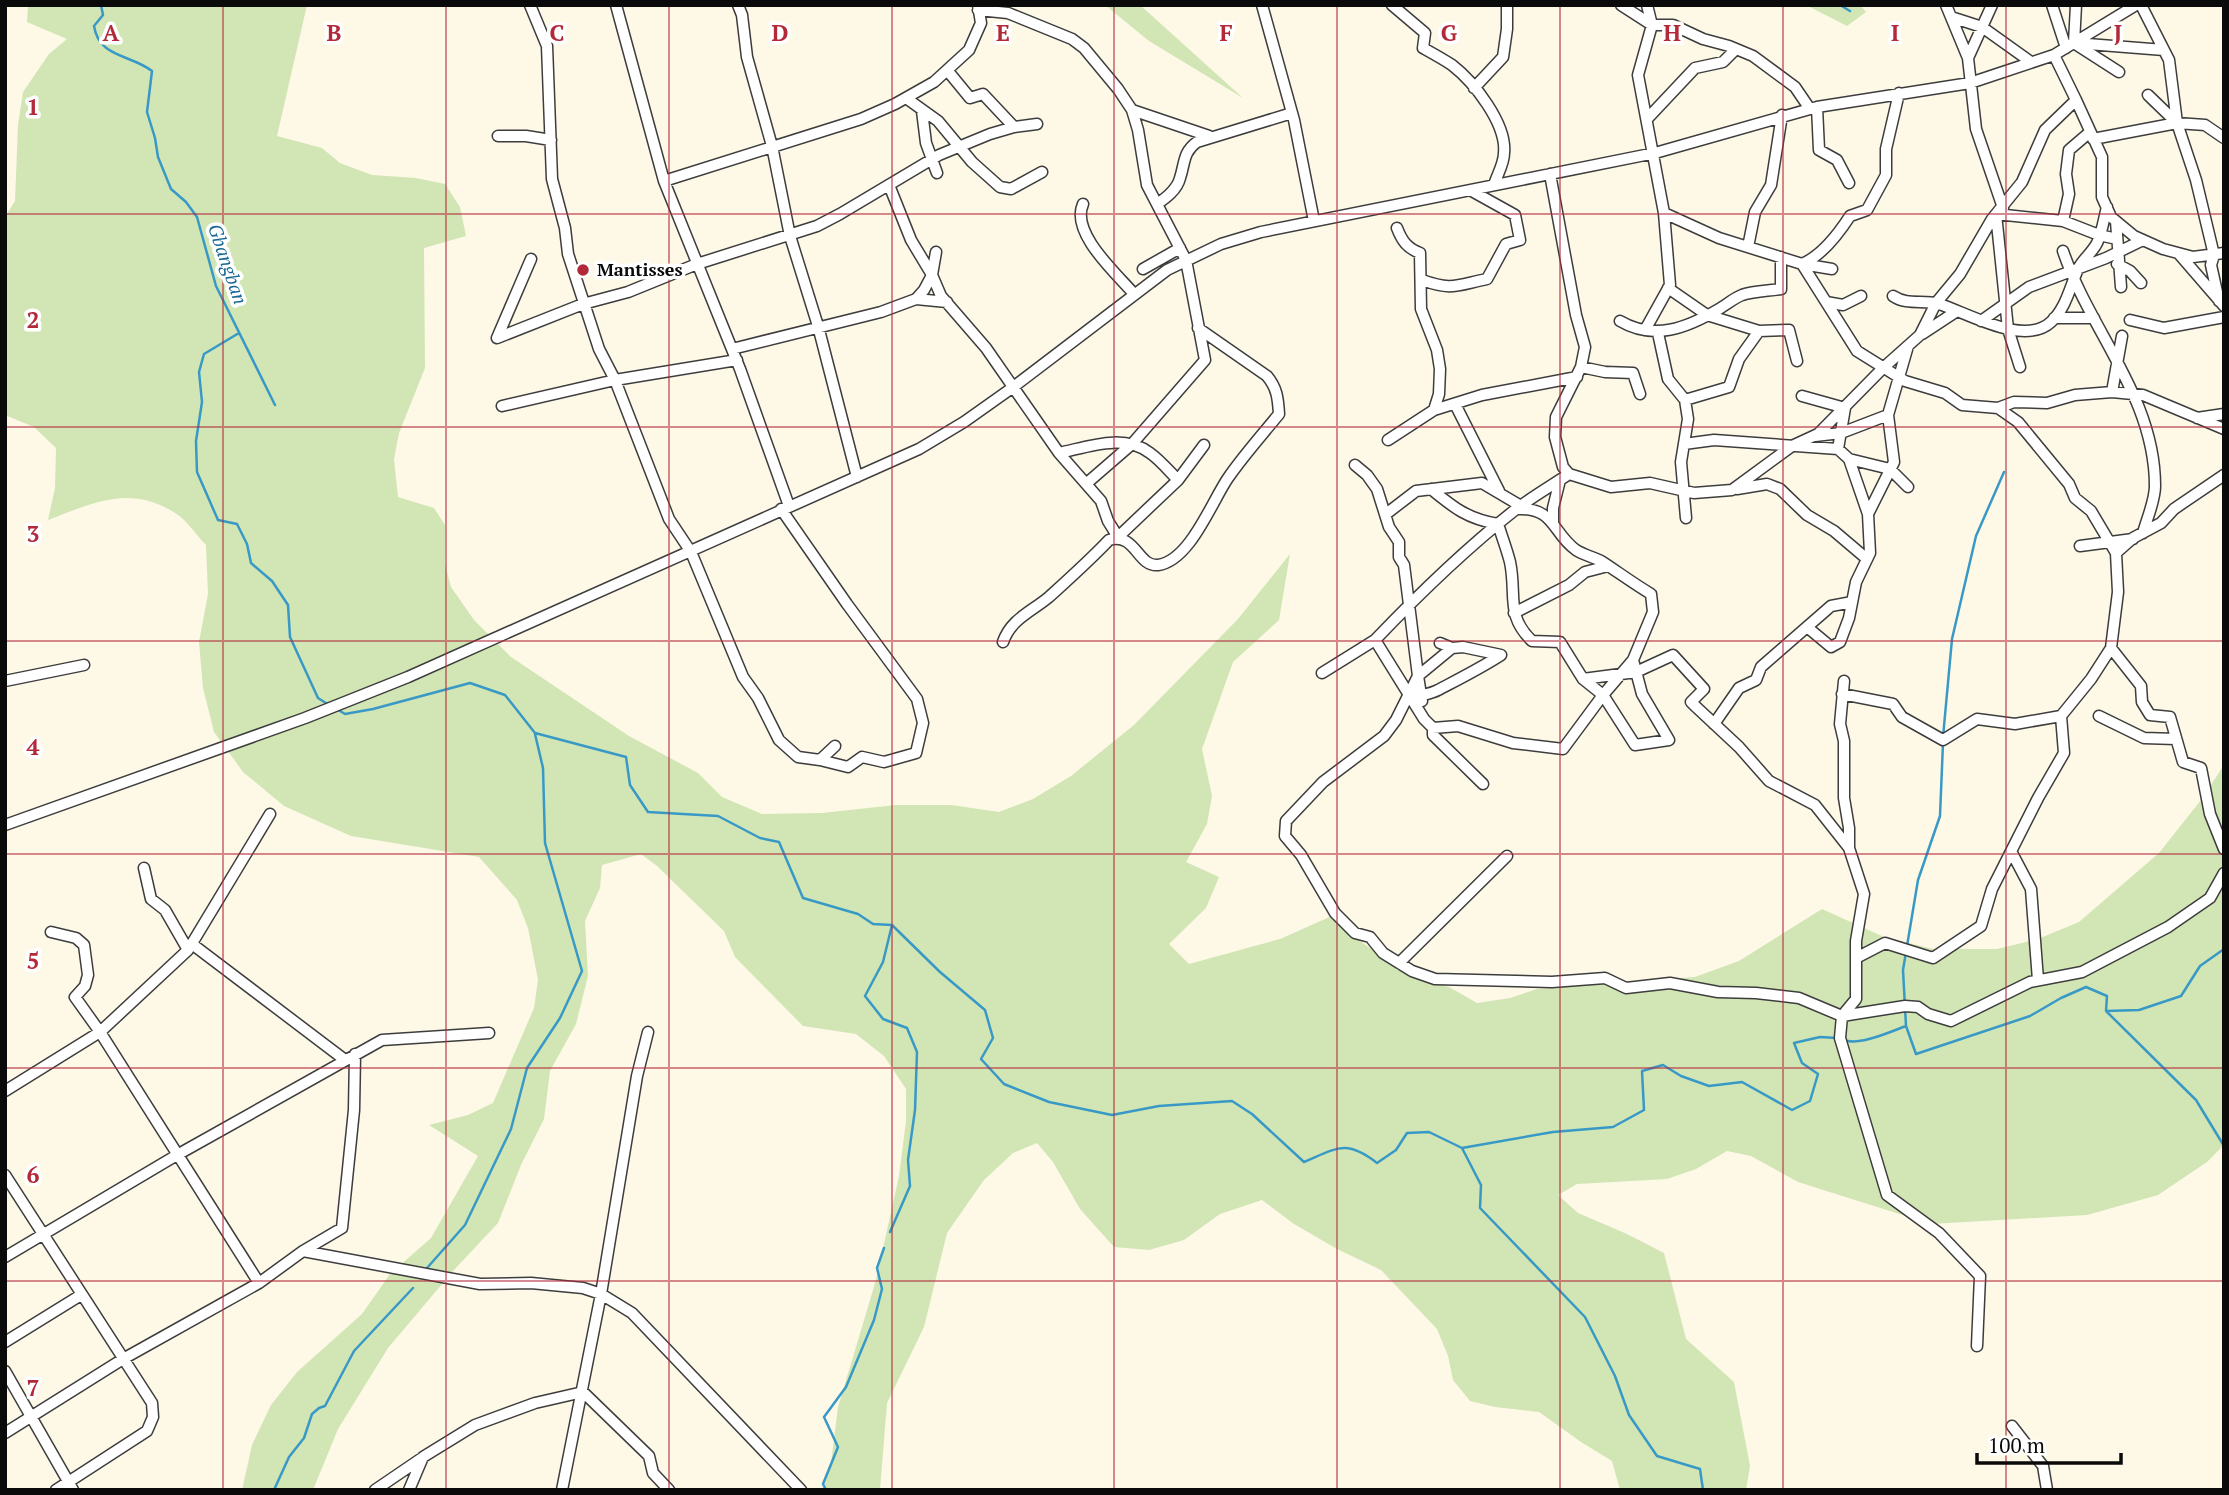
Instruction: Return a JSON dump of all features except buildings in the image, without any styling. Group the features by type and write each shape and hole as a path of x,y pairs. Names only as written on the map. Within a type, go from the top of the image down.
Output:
{"street":[{"path":"530,5 547,47 552,179 565,228 568,254 583,304 598,349 615,380 669,519 691,552 743,677 758,698 779,740 799,757 848,767 862,757 884,762 916,753 923,723 917,699 846,604 785,508 737,360 664,181 617,5"},
{"path":"738,5 742,15 747,57 772,146 790,236 818,327 857,477"},
{"path":"1262,5 1292,113 1314,221"},
{"path":"1474,88 1503,57 1507,5"},
{"path":"1621,5 1652,25 1673,25 1703,39 1736,48 1753,56 1795,88 1814,108 1819,150 1837,160 1849,183"},
{"path":"1645,330 1670,285 1664,212 1655,153 1638,75 1652,25 1647,5"},
{"path":"1946,5 1968,58 1976,129 2001,212 2008,329 2020,367"},
{"path":"1968,58 1992,5"},
{"path":"2052,5 2070,45 2119,72"},
{"path":"2070,45 2076,5"},
{"path":"2141,5 2169,60 2177,123 2219,254"},
{"path":"1395,6 1425,33 1423,48 1453,66 1485,100 1503,139 1504,154 1494,185"},
{"path":"5,825 305,718 408,677 919,449 964,422 1012,388 1167,270 1221,244 1261,232 1655,153 1814,108 1970,83 2054,55 2130,7"},
{"path":"664,181 861,119 934,82 969,50 981,23 978,8 1008,13 1072,39 1084,48 1132,110 1140,138 1147,185 1186,260 1205,360 1132,444 1087,483"},
{"path":"1951,17 1982,27 2031,62"},
{"path":"2070,45 2164,50"},
{"path":"1647,119 1695,68 1723,62 1736,48"},
{"path":"2054,55 2102,157 2102,197 2111,217 2143,240 2179,254 2193,257 2219,254"},
{"path":"947,71 970,98 983,94 1014,127"},
{"path":"1802,264 1811,260 1842,229 1850,216 1867,210 1886,175 1886,149 1899,93"},
{"path":"2148,94 2177,123"},
{"path":"906,97 939,121 972,162 1000,187 1011,189 1042,172"},
{"path":"1920,335 1936,303 1960,274 2022,182 2045,130 2076,100"},
{"path":"1132,110 1209,136"},
{"path":"922,111 926,143 937,173"},
{"path":"1157,204 1173,191 1180,181 1188,148 1209,136 1292,113"},
{"path":"1748,247 1755,212 1771,185 1782,115"},
{"path":"2063,221 2069,194 2066,174 2069,150 2092,135 2177,123 2205,125 2224,138"},
{"path":"531,259 497,338 583,304 628,292 697,264 790,236 840,214 933,158 1014,127 1037,124"},
{"path":"498,136 526,136 551,140"},
{"path":"1550,174 1585,354 1554,426 1564,477 1553,508 1553,522"},
{"path":"890,185 917,252 932,275 936,288 986,348 1059,453 1101,501 1108,521 1118,537 1125,540 1149,564 1167,562 1184,549 1211,510 1227,480 1279,414 1275,385 1267,376 1198,328"},
{"path":"1422,280 1453,288 1487,279 1506,244 1520,240 1515,215 1470,190"},
{"path":"1083,204 1079,212 1085,234 1134,294"},
{"path":"1893,296 1902,302 1936,303 2008,329 2034,330 2051,322 2070,292 2074,272 2097,243 2106,207"},
{"path":"1664,212 1719,238 1802,264 1832,269"},
{"path":"2001,212 2063,221 2099,235 2118,239"},
{"path":"2116,221 2121,286"},
{"path":"1397,228 1410,249 1420,253 1421,309 1437,350 1440,369 1439,394 1434,410"},
{"path":"1981,321 2029,287 2074,272 2143,240"},
{"path":"1143,269 1180,248"},
{"path":"916,299 932,275 936,251"},
{"path":"2063,251 2101,336 2135,395 2150,439 2155,488 2138,536"},
{"path":"2179,254 2221,304"},
{"path":"2219,254 2211,265 2221,304"},
{"path":"1620,321 1658,333 1685,326 1707,316 1741,295 1781,289 1781,257"},
{"path":"2106,258 2130,271 2141,283"},
{"path":"1802,264 1857,351 1899,377 1945,393 1962,405 1998,408 2014,402 2047,403 2076,395 2112,391 2143,395 2224,429"},
{"path":"1668,288 1707,316 1759,331 1789,330 1797,361"},
{"path":"1826,302 1843,305 1861,296"},
{"path":"732,349 881,312 916,299 947,302"},
{"path":"1815,436 1920,335 1956,311"},
{"path":"2130,320 2164,328 2224,317"},
{"path":"2054,318 2094,318"},
{"path":"1685,400 1730,387 1739,359 1759,331"},
{"path":"1658,333 1668,379 1685,400 1688,419 1681,462 1686,518"},
{"path":"2112,391 2122,336"},
{"path":"1868,514 1894,462 1888,415 1908,346"},
{"path":"502,406 615,380 737,360"},
{"path":"1388,440 1434,410 1482,395 1579,372 1633,373 1640,394"},
{"path":"1802,396 1845,408"},
{"path":"1455,404 1500,494"},
{"path":"1838,449 1845,408"},
{"path":"1842,694 1893,704 1902,717 1943,740 1977,719 2015,724 2061,716 2091,679 2111,648 2118,593 2116,553 2091,511 2075,498 2069,484 2018,422 1998,408"},
{"path":"2197,418 2224,414"},
{"path":"1732,490 1792,446 1815,436 1841,433 1888,415"},
{"path":"1684,444 1714,440 1838,449 1849,459 1890,470 1908,487"},
{"path":"1059,453 1111,442 1132,444 1149,453 1178,480"},
{"path":"1003,642 1007,631 1016,621 1045,600 1109,540 1118,537 1178,480 1204,445"},
{"path":"1807,627 1831,647 1840,642 1856,582 1870,552 1868,514 1849,459"},
{"path":"1355,465 1377,489 1389,527 1399,542 1399,557 1404,565 1418,676 1414,695 1384,736 1323,782 1286,821 1284,836 1301,855 1335,913 1355,933 1370,937 1382,953 1412,971 1435,979 1552,982 1605,978 1626,988 1670,983 1718,992 1799,998 1842,1016 1905,1006 1918,1007 1928,1014 1951,1021 2010,990 2082,972 2168,927 2210,898 2224,873"},
{"path":"2116,553 2224,475"},
{"path":"1322,673 1375,640 1453,561 1519,507 1564,477 1611,487 1650,484 1694,493 1767,484 1780,489 1807,515 1834,531 1867,559"},
{"path":"1375,640 1414,695 1424,719 1433,727 1458,726 1513,743 1563,749 1633,660 1653,612 1651,594 1608,566 1573,548 1553,522 1542,513 1519,507 1482,483 1416,491 1386,514"},
{"path":"1431,489 1461,513 1480,521 1498,524"},
{"path":"1498,524 1510,563 1514,613 1522,631 1532,641 1560,642 1583,679 1603,695 1634,745 1669,740 1642,694 1633,660"},
{"path":"2080,545 2109,543 2138,536"},
{"path":"1514,613 1569,585 1585,572 1608,566"},
{"path":"1714,724 1739,688 1756,680 1761,667 1830,606 1852,602"},
{"path":"1414,695 1439,690 1445,684 1502,655 1463,647 1452,648 1440,643"},
{"path":"1418,676 1452,648"},
{"path":"2111,648 2141,686 2142,702 2150,715 2170,717 2183,762 2200,768 2210,814 2224,849"},
{"path":"1583,679 1636,672 1673,655 1704,689 1691,702 1739,747 1769,781 1815,805 1849,848"},
{"path":"5,681 84,665"},
{"path":"1844,681 1839,724 1844,741 1844,797 1849,848 1864,894 1856,941 1856,999 1842,1016 1840,1038 1887,1195 1939,1233 1980,1276 1977,1346"},
{"path":"1856,958 1885,943 1933,958 1980,926 1992,889 2064,753 2061,716"},
{"path":"2099,716 2144,738 2176,738"},
{"path":"1433,727 1433,734 1483,784"},
{"path":"820,760 835,746"},
{"path":"5,1091 100,1032 190,947 270,814"},
{"path":"2012,853 2031,889 2038,981"},
{"path":"1399,963 1507,856"},
{"path":"144,868 151,899 164,910 190,947 345,1060"},
{"path":"51,932 76,938 84,945 88,975 85,986 75,997 259,1283"},
{"path":"562,1490 601,1294 637,1076 648,1032"},
{"path":"5,1257 177,1155 382,1040 489,1033"},
{"path":"5,1433 123,1359 259,1283 303,1251 342,1228 354,1110 355,1054"},
{"path":"6,1177 152,1403 153,1417 147,1431 71,1485 55,1490"},
{"path":"303,1251 480,1284 531,1283 583,1288 601,1294 632,1313 801,1490"},
{"path":"5,1342 81,1295"},
{"path":"5,1371 71,1485"},
{"path":"375,1490 475,1425 535,1403 583,1392"},
{"path":"583,1392 649,1456 653,1472 669,1490"},
{"path":"2012,1426 2043,1466 2048,1490"},
{"path":"409,1490 423,1457"}],"green space":[{"path":"28,5 307,5 277,136 322,148 340,163 372,175 416,178 445,184 460,207 466,236 424,248 425,368 399,433 394,459 398,497 434,508 445,525 445,564 451,587 474,620 511,657 629,736 698,773 722,797 762,814 822,813 896,805 951,805 999,812 1033,799 1071,776 1134,725 1238,619 1290,554 1279,620 1233,662 1202,749 1212,796 1207,824 1186,862 1219,877 1206,908 1169,944 1189,964 1280,939 1334,915 1353,936 1411,977 1449,987 1477,1003 1510,998 1537,989 1695,977 1739,961 1822,909 1884,937 1933,949 1997,949 2038,939 2079,922 2159,853 2201,800 2224,765 2224,1145 2207,1162 2158,1195 2087,1215 1931,1224 1798,1182 1751,1156 1727,1151 1696,1169 1667,1179 1577,1184 1558,1195 1578,1213 1664,1253 1686,1339 1734,1382 1750,1466 1746,1490 1620,1490 1612,1461 1539,1412 1470,1401 1453,1380 1448,1356 1437,1329 1381,1270 1294,1224 1262,1200 1220,1214 1184,1240 1149,1250 1114,1247 1080,1209 1053,1162 1037,1143 1013,1153 984,1180 947,1233 924,1327 887,1403 880,1490 823,1490 831,1463 838,1407 876,1280 899,1176 906,1121 906,1089 884,1056 856,1034 803,1026 735,957 724,931 641,854 602,865 600,888 585,921 588,976 576,1024 550,1071 544,1119 521,1165 498,1223 388,1348 338,1429 313,1490 242,1490 252,1445 271,1405 297,1372 362,1314 390,1274 431,1238 478,1156 429,1125 468,1115 493,1103 534,1008 538,980 528,928 517,900 479,857 351,836 284,806 243,772 214,732 203,688 199,642 208,594 206,545 184,520 158,504 127,498 96,503 48,520 55,488 56,448 34,427 5,415 5,217 15,201 18,125 23,92 49,54 67,39 27,22"},
{"path":"1105,5 1140,5 1243,98 1149,41"},
{"path":"1806,5 1860,5 1866,12 1847,26"}],"waterway":[{"name":"Gbangban","path":"101,5 103,15 94,26 102,44 152,71 147,112 158,157 171,189 186,202 197,217 216,286 275,405"},
{"path":"1840,5 1850,11"},
{"path":"239,333 204,354 199,372 202,402 196,441 197,472 218,520 237,524 247,544 251,563 272,581 288,605 290,637 318,698 329,705"},
{"path":"1943,737 1952,639 1976,536 2004,472"},
{"path":"335,708 345,714 373,709 470,683 505,695 535,733 626,757 630,785 648,812 718,816 760,838 779,842 803,898 858,914 873,924 892,925 940,972 985,1010 993,1038 981,1059 1004,1084 1049,1102 1112,1115 1159,1106 1232,1101 1252,1114 1304,1162 1333,1150 1349,1148 1377,1163 1396,1150 1407,1133 1429,1132 1462,1148 1553,1132 1613,1127 1644,1110 1642,1071 1663,1065 1681,1076 1709,1086 1742,1082 1792,1110 1810,1101 1818,1074 1802,1063 1794,1043 1820,1037 1837,1038"},
{"path":"427,1268 465,1225 511,1129 527,1068 560,1018 582,971 545,843 543,768 535,734"},
{"path":"1907,946 1918,880 1940,816 1943,743"},
{"path":"890,1232 910,1186 908,1160 915,1110 917,1052 907,1028 883,1019 865,996 883,962 892,925"},
{"path":"1844,1040 1866,1040 1906,1026 1916,1054 2030,1016 2086,987 2107,996 2106,1011 2139,1010 2181,996 2200,966 2224,949"},
{"path":"1906,952 1903,970 1906,1026"},
{"path":"2107,1012 2196,1100 2224,1146"},
{"path":"1462,1148 1481,1185 1480,1208 1585,1317 1615,1376 1629,1415 1657,1456 1700,1469 1703,1490"},
{"path":"826,1490 823,1484 838,1447 824,1417 846,1387 874,1320 882,1289 877,1268 884,1248"},
{"path":"274,1490 289,1457 304,1438 312,1414 325,1406 354,1351 413,1288"}],"place":[{"name":"Mantisses","path":"583,270"}]}
